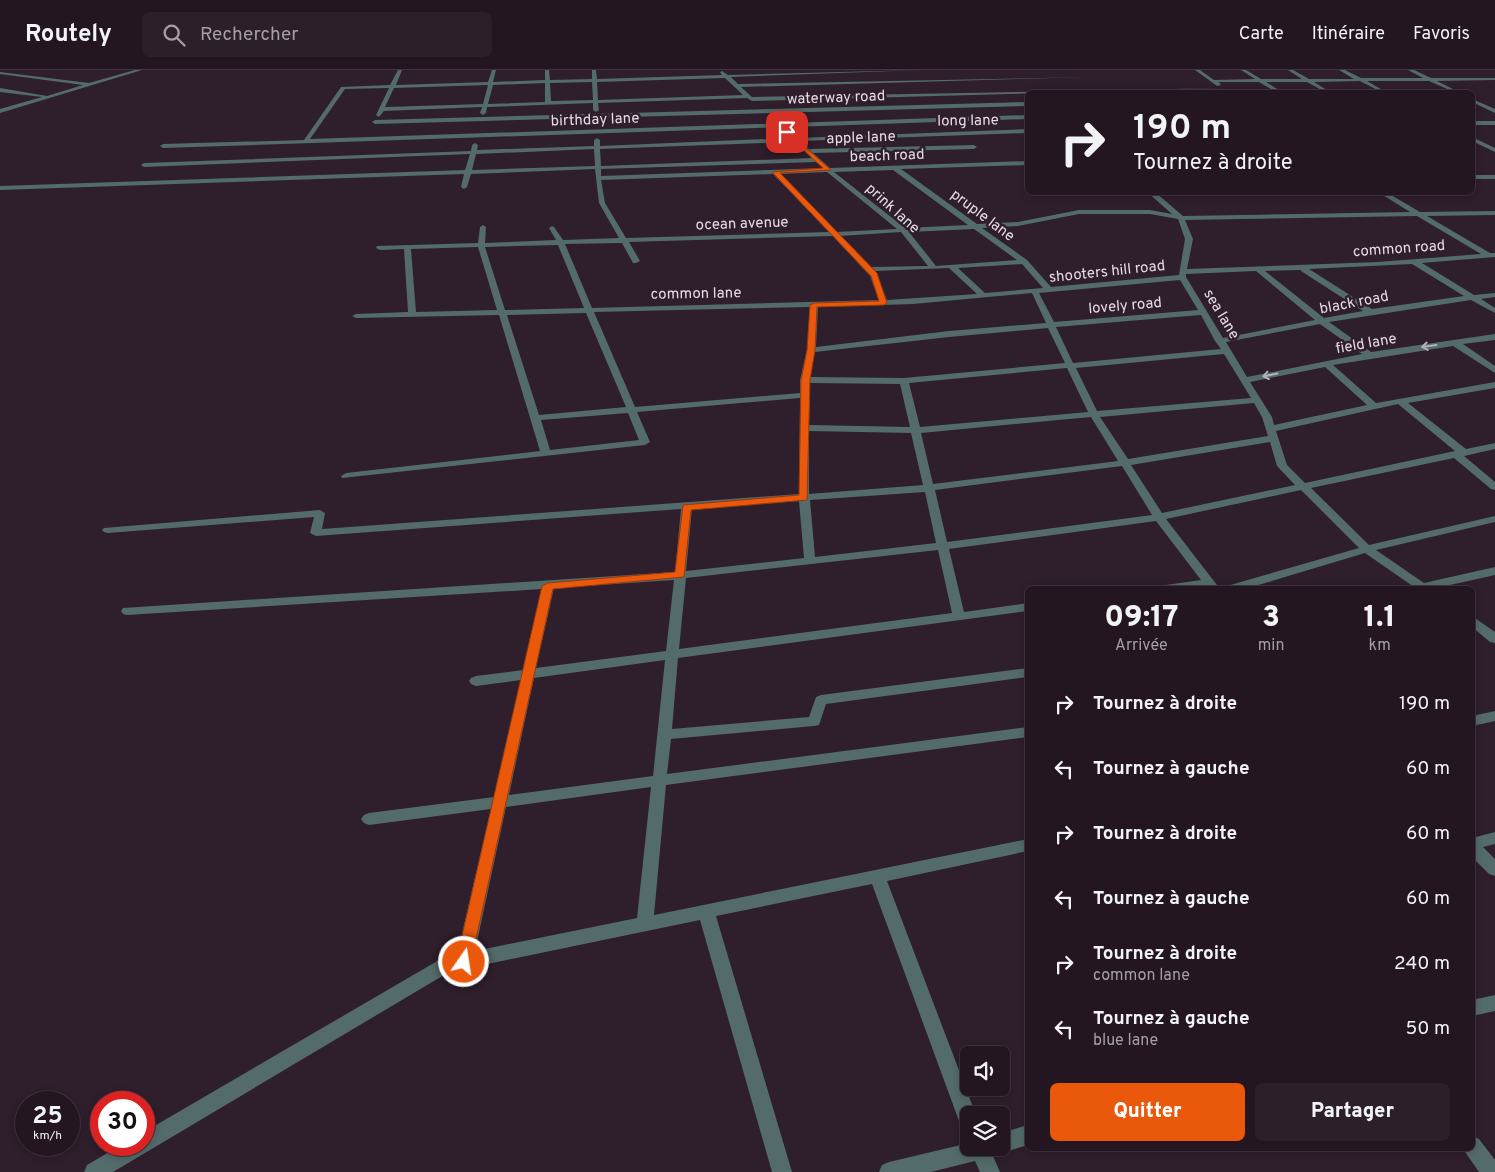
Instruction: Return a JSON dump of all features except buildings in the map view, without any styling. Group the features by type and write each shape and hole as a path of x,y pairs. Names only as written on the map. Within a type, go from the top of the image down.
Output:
{"street":[{"path":"0,111 140,70"},
{"path":"359,157 400,70"},
{"path":"464,187 494,70"},
{"path":"547,70 548,103"},
{"path":"594,70 598,178 602,203 636,261"},
{"path":"645,70 648,85"},
{"path":"306,141 343,88 696,76 723,72 919,70"},
{"path":"1056,70 1080,90"},
{"path":"1197,70 1226,90"},
{"path":"1243,70 1276,90"},
{"path":"1290,70 1324,90"},
{"path":"1341,70 1380,90"},
{"path":"1410,70 1453,90"},
{"path":"820,71 930,148"},
{"name":"prink lane","path":"723,72 828,170 904,231 934,268"},
{"path":"0,73 92,84"},
{"path":"1477,73 1493,80"},
{"path":"940,74 1025,116"},
{"path":"696,76 700,83"},
{"path":"738,86 1088,77"},
{"path":"1213,81 1493,80"},
{"path":"1177,90 1222,88"},
{"path":"0,90 50,97"},
{"path":"703,90 732,149"},
{"path":"650,92 654,114"},
{"path":"382,109 707,97 1025,93"},
{"path":"1475,102 1495,102"},
{"path":"1475,102 1495,111"},
{"name":"waterway road","path":"375,122 1025,104"},
{"name":"birthday lane","path":"163,146 891,120 1025,117"},
{"path":"1475,123 1495,123"},
{"name":"long lane","path":"144,165 909,134 1025,131"},
{"path":"963,132 981,155"},
{"path":"1475,140 1495,150"},
{"path":"1475,146 1495,146"},
{"name":"apple lane","path":"808,151 930,148 981,155"},
{"path":"514,151 530,159"},
{"name":"beach road","path":"598,178 895,168 981,155 1025,162"},
{"path":"735,156 738,162"},
{"path":"0,188 817,160"},
{"path":"539,162 555,168"},
{"name":"pruple lane","path":"895,168 1024,262 1050,290"},
{"path":"775,172 874,275 884,303"},
{"path":"1475,177 1495,177"},
{"path":"1154,195 1182,218 1189,238 1182,274"},
{"path":"1385,195 1491,255 1495,260"},
{"name":"ocean avenue","path":"380,248 904,231 1018,224 1079,212 1150,212 1182,218"},
{"path":"1182,218 1495,213"},
{"path":"483,226 481,245 546,454"},
{"path":"346,476 645,442 560,242 552,228"},
{"path":"407,247 412,315"},
{"name":"common road","path":"1257,268 1304,268 1491,255"},
{"path":"1411,260 1495,312"},
{"path":"869,269 934,268 1024,262"},
{"path":"951,266 984,296"},
{"path":"1257,268 1323,322 1369,355"},
{"name":"shooters hill road","path":"1035,292 1182,274 1257,268"},
{"path":"1304,268 1369,311"},
{"name":"sea lane","path":"1182,274 1219,341 1266,417 1282,466 1367,549 1421,586"},
{"path":"1035,292 1094,413 1124,464 1159,517 1212,586"},
{"name":"common lane","path":"356,316 884,303 1035,292"},
{"name":"black road","path":"1219,341 1323,322 1369,311 1495,295"},
{"path":"810,560 804,498 804,428 805,380 811,350 814,305"},
{"name":"lovely road","path":"811,350 1050,325 1202,312"},
{"name":"field lane","path":"1244,380 1369,355 1495,337"},
{"path":"1455,343 1495,370"},
{"path":"805,380 904,381 1069,364 1225,351"},
{"path":"1327,364 1374,407"},
{"path":"904,381 959,616"},
{"path":"108,530 320,513 316,533 929,488 1124,464 1272,433 1400,401 1495,384"},
{"path":"535,418 805,395"},
{"path":"804,428 916,430 1256,400"},
{"path":"1400,401 1460,453 1495,487"},
{"path":"127,611 548,586 680,575 943,546 1159,517 1304,488 1495,446"},
{"path":"645,925 687,507"},
{"path":"1241,586 1367,549 1495,519"},
{"path":"1432,586 1495,571"},
{"path":"464,962 548,586"},
{"path":"476,681 1025,607"},
{"path":"1477,623 1495,623"},
{"path":"1477,623 1495,639"},
{"path":"664,735 814,721 821,700 1025,672"},
{"path":"1475,720 1495,716"},
{"path":"369,819 1025,732"},
{"path":"1475,844 1495,838"},
{"path":"155,1136 445,965 1025,846"},
{"path":"1475,848 1495,869"},
{"path":"878,877 963,1106"},
{"path":"706,912 782,1172"},
{"path":"1475,1007 1495,1003"},
{"path":"1010,1140 1025,1135"},
{"path":"1475,1150 1492,1172"},
{"path":"889,1172 960,1154"},
{"path":"94,1172 121,1156"},
{"path":"985,1156 990,1172"}],"route":[{"path":"464,962 548,586 680,575 687,507 804,498 805,380 811,350 814,305 884,303 874,275 775,172 828,170 787,132"}]}
